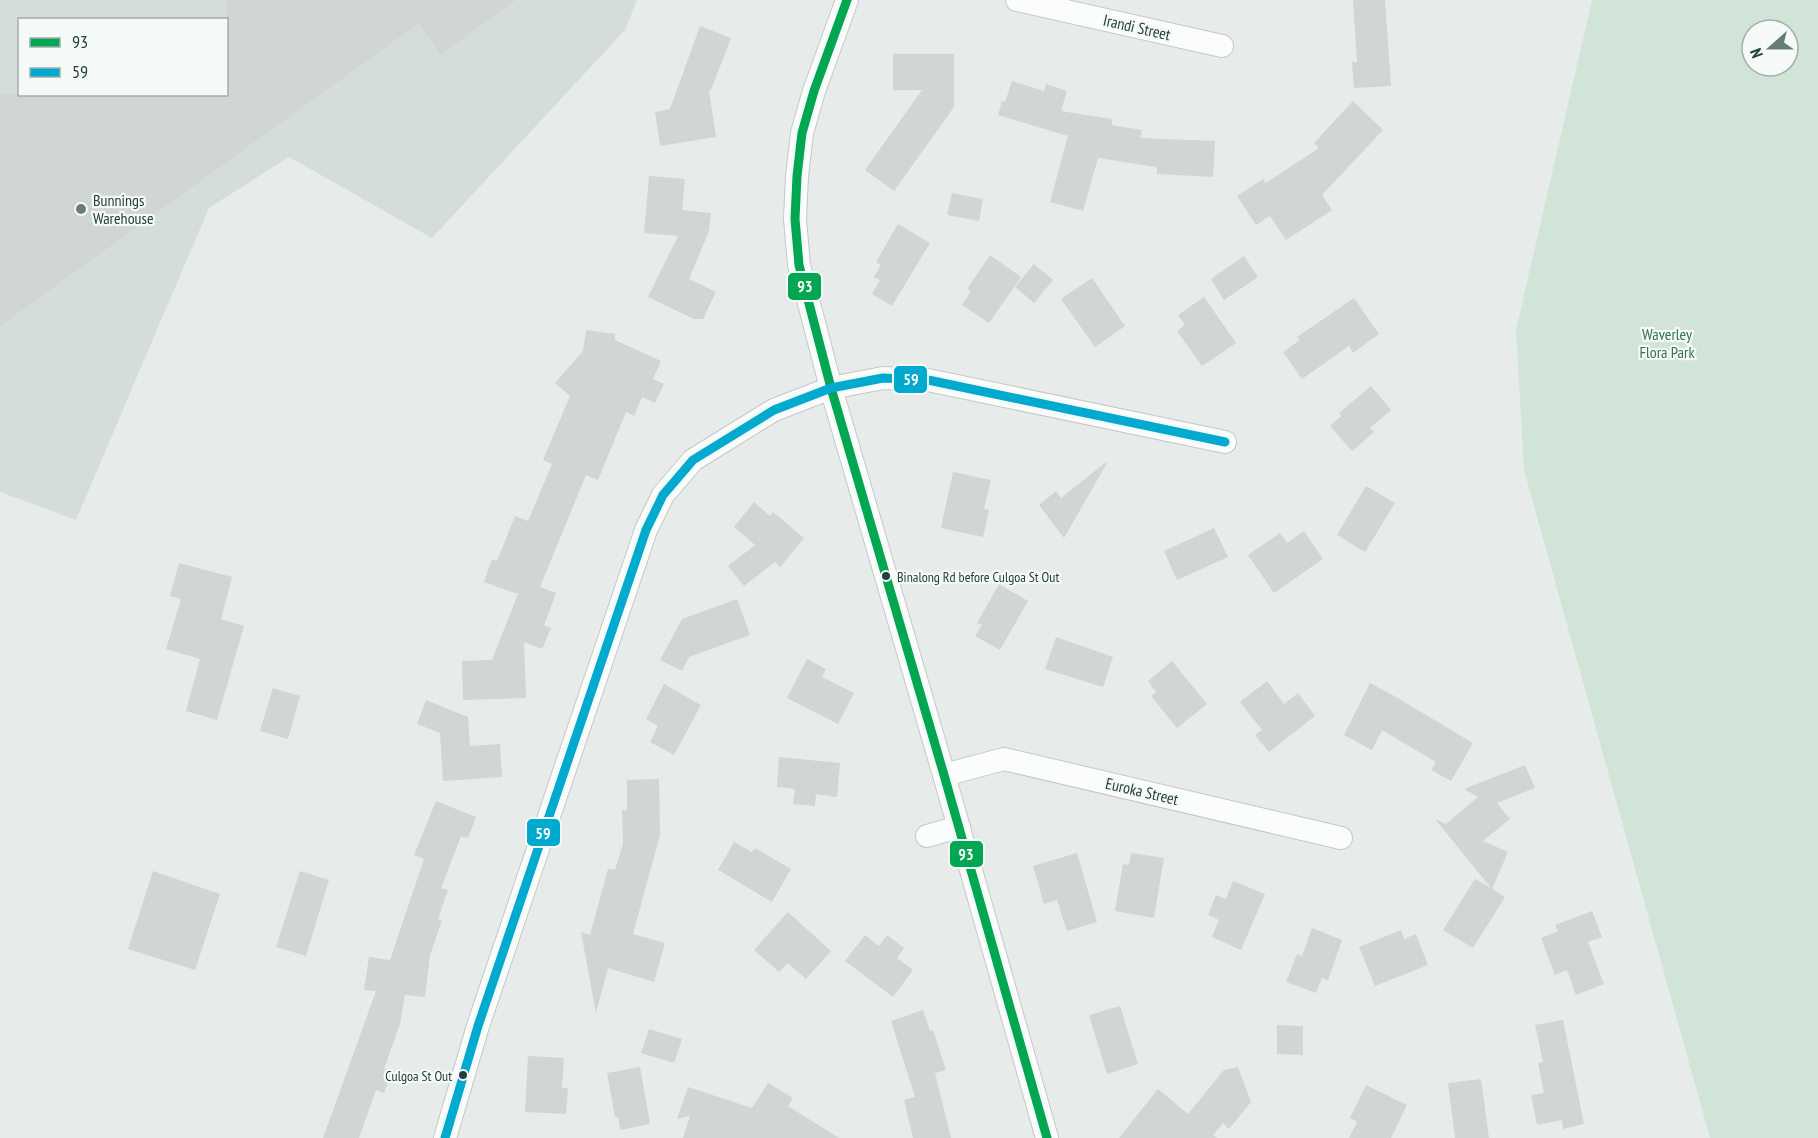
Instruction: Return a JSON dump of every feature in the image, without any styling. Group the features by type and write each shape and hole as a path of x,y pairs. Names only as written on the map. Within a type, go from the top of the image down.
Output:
{"street":[{"path":"847,0 814,91 802,133 795,219 799,265 831,388 1047,1138"},
{"name":"Irandi Street","path":"1017,0 1222,46"},
{"path":"445,1138 478,1026 646,530 663,495 693,460 774,410 831,388 883,378 928,380 1225,442"},
{"name":"Euroka Street","path":"944,775 1004,759 1341,838"},
{"path":"927,836 958,827"}],"shaded area":[{"path":"0,0 637,0 625,30 432,238 289,157 209,208 76,520 0,492"}],"green space":[{"name":"Waverley Flora Park","path":"1592,0 1818,0 1818,1138 1710,1138 1524,470 1516,330"}],"building":[{"name":"Bunnings Warehouse","path":"226,0 516,0 440,55 419,23 0,326 0,94 18,94 18,96 228,96 228,18 226,18"},
{"path":"1353,0 1385,0 1391,86 1354,88 1352,62 1357,62"},
{"path":"700,26 731,38 711,90 709,90 716,137 660,146 655,112 670,109"},
{"path":"893,54 954,54 954,107 894,191 865,170 922,90 893,90"},
{"path":"1012,81 1044,91 1046,84 1067,91 1061,111 1112,119 1112,125 1142,130 1140,138 1215,141 1213,177 1157,174 1157,167 1098,158 1083,211 1050,202 1068,136 998,115"},
{"path":"1353,101 1383,130 1322,195 1332,210 1286,240 1270,216 1256,225 1237,196 1263,179 1266,183 1319,148 1314,143"},
{"path":"649,176 685,179 682,210 711,213 709,231 689,279 716,292 703,319 694,319 648,297 678,236 644,233"},
{"path":"952,193 983,199 979,221 947,215"},
{"path":"898,224 930,243 892,306 872,294 880,280 874,277 881,265 876,262"},
{"path":"990,255 1021,277 989,323 962,305 971,291 967,289"},
{"path":"1244,256 1258,277 1224,300 1211,279"},
{"path":"1034,264 1053,280 1034,303 1015,287"},
{"path":"1092,278 1125,326 1095,347 1061,299"},
{"path":"1204,297 1236,343 1202,366 1177,331 1185,325 1178,315"},
{"path":"1354,298 1379,334 1353,353 1349,346 1302,379 1283,352 1300,340 1297,337"},
{"path":"586,330 615,334 615,340 661,361 653,379 664,384 655,403 642,397 634,416 626,412 598,480 586,475 540,587 556,593 544,625 551,628 542,649 524,642 526,698 463,700 462,661 492,660 518,594 484,582 492,559 497,561 515,516 528,521 552,464 543,460 570,396 555,383 583,351"},
{"path":"1371,386 1391,410 1370,428 1374,432 1352,451 1330,426 1341,416 1339,413"},
{"path":"1106,462 1064,538 1039,505 1056,491 1061,498"},
{"path":"953,472 991,480 984,509 989,510 983,537 941,528"},
{"path":"1366,486 1395,503 1365,552 1337,535"},
{"path":"754,502 770,516 773,512 804,538 780,567 775,562 744,586 728,566 755,545 734,527"},
{"path":"1214,528 1228,557 1177,580 1164,551"},
{"path":"1304,531 1323,559 1274,593 1248,555 1280,533 1287,543"},
{"path":"179,563 232,577 221,619 244,626 217,720 186,711 200,659 166,649 181,599 170,596"},
{"path":"999,584 1028,601 1000,650 975,636 982,625 977,623"},
{"path":"737,599 750,635 689,657 682,671 660,660 682,619"},
{"path":"1056,637 1113,657 1103,687 1045,669"},
{"path":"807,659 826,669 822,677 854,693 838,724 787,698"},
{"path":"1172,661 1207,704 1177,728 1151,696 1156,692 1148,681"},
{"path":"1267,681 1284,704 1298,693 1315,716 1269,752 1255,735 1262,730 1240,702"},
{"path":"1370,683 1473,743 1451,781 1431,770 1436,762 1382,730 1372,750 1344,735"},
{"path":"664,684 701,705 674,755 650,742 658,726 646,719"},
{"path":"273,688 300,696 288,739 260,731"},
{"path":"426,700 468,717 470,746 500,744 502,777 443,781 440,733 417,724"},
{"path":"779,757 840,763 837,797 816,794 815,806 793,804 795,789 777,787"},
{"path":"1525,765 1535,788 1497,803 1510,819 1483,841 1508,852 1492,889 1505,897 1473,948 1443,930 1475,879 1491,888 1435,819 1446,824 1478,797 1464,789"},
{"path":"659,779 660,835 633,934 665,943 654,982 608,968 596,1013 581,932 590,935 608,869 615,870 623,844 622,810 627,810 627,780"},
{"path":"436,801 476,817 468,838 461,836 441,888 448,890 438,919 442,921 430,955 425,997 405,995 400,1024 384,1069 392,1072 384,1093 376,1090 359,1138 323,1138 376,991 364,990 369,957 390,960 424,859 414,855"},
{"path":"734,842 752,852 755,848 791,869 772,902 718,870"},
{"path":"1077,853 1097,922 1067,931 1057,900 1044,904 1033,866"},
{"path":"1131,853 1164,858 1154,918 1115,911 1123,864 1129,865"},
{"path":"153,871 220,894 195,970 128,949"},
{"path":"300,871 329,880 306,956 276,947"},
{"path":"1233,881 1265,894 1241,950 1212,937 1219,920 1208,915 1216,895 1226,899"},
{"path":"1592,911 1602,937 1588,942 1604,984 1576,995 1567,970 1555,975 1541,938 1558,931 1555,925"},
{"path":"788,912 831,951 806,979 788,963 779,972 754,950"},
{"path":"1312,928 1342,940 1328,980 1322,978 1316,993 1286,982 1297,954 1302,956"},
{"path":"1401,930 1404,939 1416,934 1428,965 1375,986 1359,947"},
{"path":"865,935 879,946 887,935 904,948 897,958 913,970 893,997 845,961"},
{"path":"1120,1006 1138,1064 1107,1074 1089,1015"},
{"path":"923,1010 930,1031 933,1030 946,1070 935,1073 951,1138 913,1138 904,1100 915,1097 891,1021"},
{"path":"1563,1020 1584,1124 1563,1129 1562,1120 1537,1125 1531,1095 1544,1093 1538,1063 1543,1062 1535,1025"},
{"path":"1277,1025 1303,1026 1303,1055 1277,1054"},
{"path":"649,1029 682,1039 674,1063 641,1053"},
{"path":"528,1056 564,1058 562,1088 568,1088 566,1114 525,1112"},
{"path":"640,1067 650,1124 620,1130 618,1117 615,1117 607,1073"},
{"path":"1238,1067 1251,1102 1229,1129 1223,1123 1213,1135 1217,1138 1119,1138 1158,1089 1188,1114 1224,1070"},
{"path":"1481,1079 1489,1138 1455,1138 1448,1083"},
{"path":"768,1083 793,1098 788,1106 839,1138 683,1138 690,1116 677,1119 688,1087 752,1108"},
{"path":"1366,1085 1407,1105 1391,1138 1349,1138 1357,1122 1350,1118"}],"transit line":[{"name":"93","path":"847,0 814,91 802,133 795,219 799,265 831,388 1047,1138"},
{"name":"59","path":"445,1138 478,1026 646,530 663,495 693,460 774,410 831,388 883,378 928,380 1225,442"}],"place":[{"name":"Bunnings Warehouse","path":"81,209"},
{"name":"Binalong Rd before Culgoa St Out","path":"886,576"},
{"name":"Culgoa St Out","path":"463,1075"}]}
